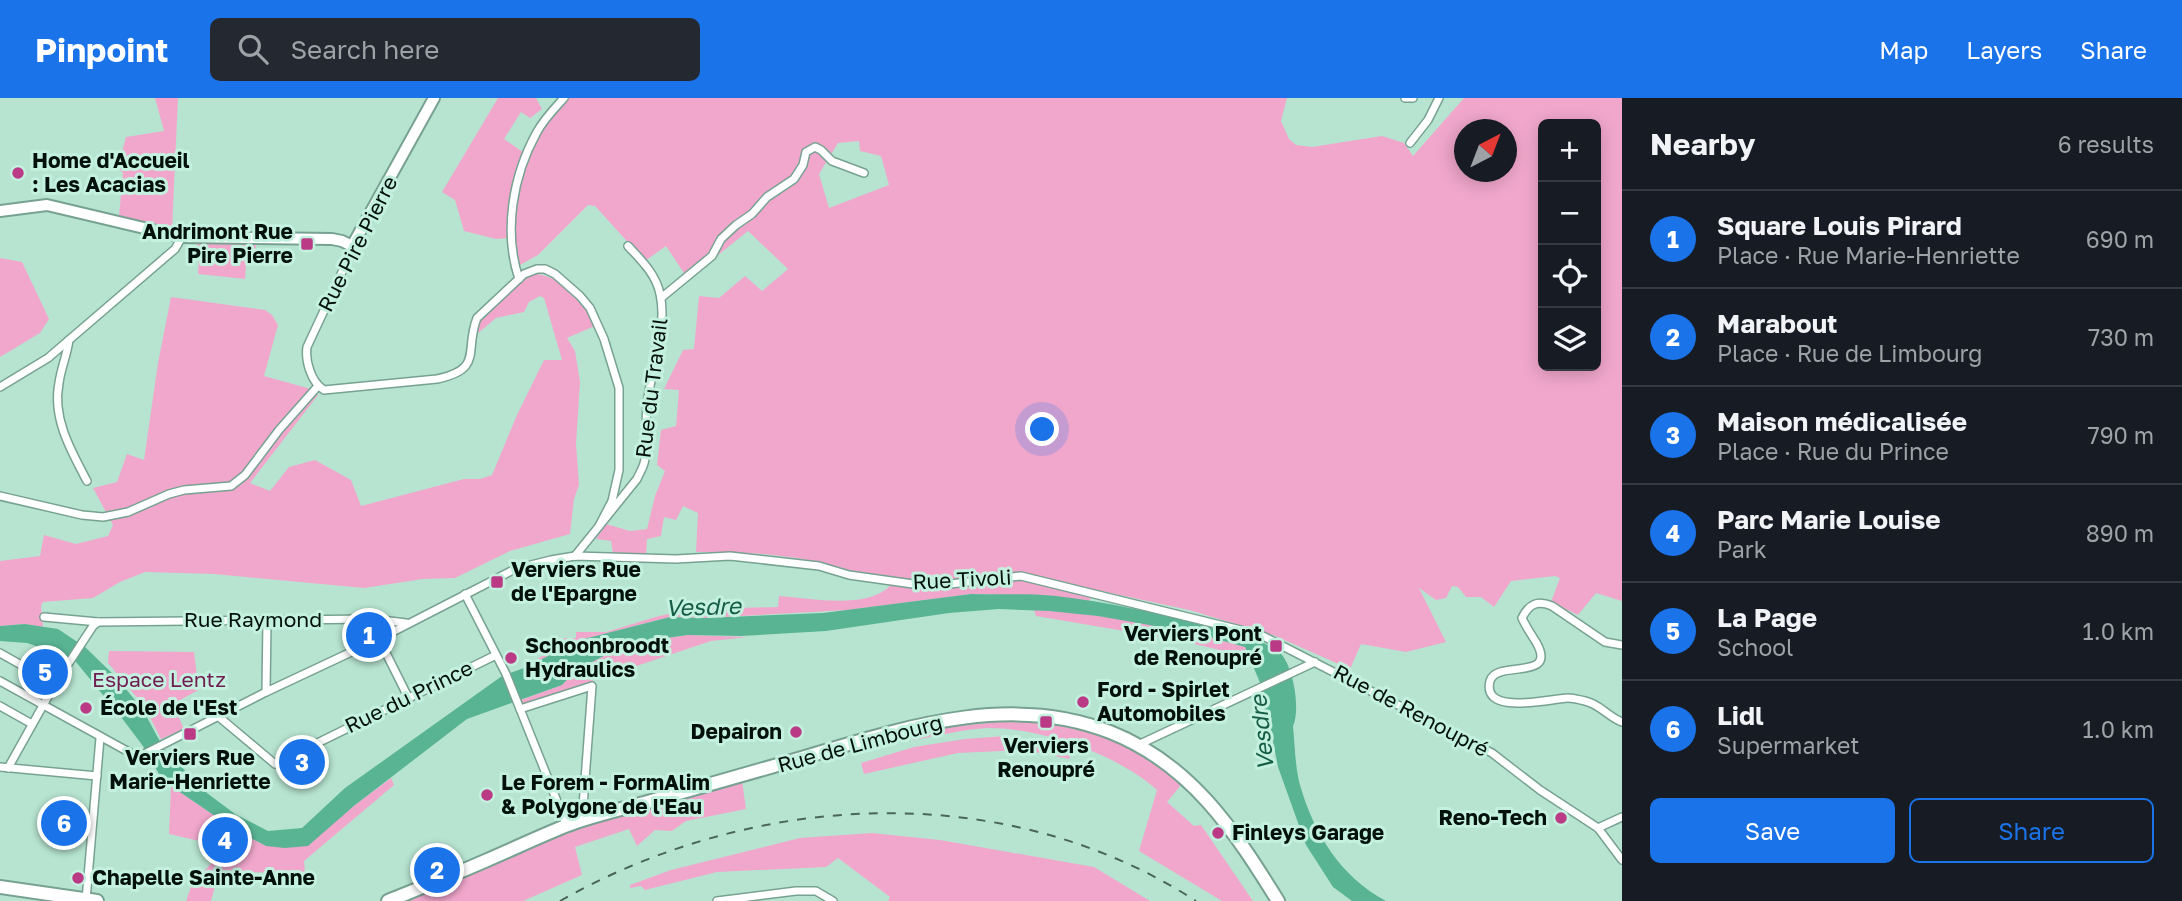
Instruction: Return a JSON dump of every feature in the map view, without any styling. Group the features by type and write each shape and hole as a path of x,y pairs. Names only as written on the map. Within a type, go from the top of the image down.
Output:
{"main road":[{"name":"Rue de Limbourg","path":"388,901 582,820 820,752 971,716 1048,715 1091,725 1138,745 1177,772 1221,815 1278,901"},
{"path":"0,887 90,901"}],"street":[{"name":"Rue Pire Pierre","path":"321,388 306,356 307,347 352,246 434,98"},
{"path":"519,279 512,239 513,200 522,166 536,133 564,98"},
{"path":"1405,98 1413,98"},
{"path":"1410,143 1428,120 1439,98"},
{"path":"661,298 712,256 722,239 752,214 767,197 794,180 803,165 806,152 816,148 832,161 864,173"},
{"path":"0,211 47,205 182,237 331,239 352,246"},
{"path":"0,387 48,358 175,249 182,237"},
{"name":"Rue du Travail","path":"599,526 644,466 647,407 660,328 661,298 656,281 628,246"},
{"path":"0,496 82,515 103,517 128,512 184,490 231,486 245,475 279,430 321,388 437,379 463,370 470,359 477,318 531,270 545,269 555,274 590,308 604,339 619,388 619,470 612,501 599,526 575,556"},
{"path":"69,340 57,394 59,419 70,449 87,481"},
{"name":"Rue Tivoli","path":"100,738 136,756 146,753 423,617 514,569 575,556 730,556 805,564 913,584 950,584 1021,576 1261,635 1315,662"},
{"path":"465,594 506,674 567,826"},
{"path":"1622,645 1605,642 1552,606 1542,602 1534,603 1526,609 1522,618 1539,650 1537,663 1530,668 1494,673 1490,688 1498,699 1510,703 1569,698 1589,701 1622,722"},
{"name":"Rue Raymond","path":"44,617 98,622 374,619 407,623"},
{"path":"266,692 267,620"},
{"path":"97,775 4,768 55,684 98,622"},
{"path":"379,639 408,697"},
{"path":"0,653 55,684"},
{"name":"Rue du Prince","path":"219,717 275,764 496,655"},
{"name":"Rue de Renoupré","path":"1138,745 1315,662 1492,753 1535,786 1598,828 1622,860"},
{"path":"0,681 100,738 90,901"},
{"path":"520,707 592,686 582,820"},
{"path":"0,706 32,724"},
{"path":"1598,828 1622,817"},
{"path":"717,901 799,891 816,891 832,901"}],"green space":[{"path":"155,98 178,98 172,230 119,216 123,173 118,167 126,137 164,131"},
{"path":"498,98 536,98 542,109 530,118 521,112 504,139 523,152 513,194 510,238 496,239 464,231 455,200 442,192"},
{"path":"566,98 1287,98 1281,121 1289,139 1296,145 1312,147 1382,136 1404,143 1413,156 1464,98 1622,98 1622,601 1596,593 1578,615 1551,602 1560,578 1555,576 1511,581 1494,607 1481,597 1466,597 1458,587 1452,586 1446,598 1436,600 1419,588 1446,642 1406,652 1361,644 1350,669 1273,635 1189,610 1097,590 1088,602 1054,596 971,594 848,610 704,618 670,617 580,640 524,668 564,645 564,638 576,638 576,632 606,632 694,609 778,607 779,596 837,601 867,598 890,586 844,568 820,562 770,555 696,552 698,513 683,506 676,520 664,517 661,536 647,539 646,555 613,553 611,541 596,539 606,524 630,531 647,529 655,496 665,471 657,465 661,430 676,426 679,390 664,389 683,350 694,349 699,296 719,298 745,276 762,291 788,269 748,231 688,279 666,246 645,261 595,206 588,205 538,255 520,265 516,247 515,212 520,176 537,134","holes":["859,141 860,151 881,156 889,185 829,208 819,174 838,143"]},
{"path":"197,244 256,244 255,265 246,265 245,279 198,274 199,257 194,257"},
{"path":"0,258 22,262 49,319 40,333 0,357"},
{"path":"537,274 556,280 572,292 595,326 567,338 575,351 580,382 576,444 579,485 574,499 570,534 510,551 455,578 423,579 364,588 214,574 145,572 120,582 93,598 43,602 43,627 25,624 0,626 0,561 40,556 44,535 76,544 108,536 113,525 93,488 117,482 127,454 144,460 171,297 265,310 278,325 264,376 311,389 318,395 250,483 270,491 289,467 315,460 351,480 361,506 464,479 480,479 492,475 544,360 562,360 544,298 540,296 529,302 524,312 496,318 477,334 480,319 524,279"},
{"path":"1034,610 1114,618 1219,640 1245,647 1254,667 1227,657 1226,652 1220,650 1036,616"},
{"path":"688,635 748,637 711,641 523,704 521,700 562,685 575,671 617,649 651,640"},
{"name":"Espace Lentz","path":"109,651 194,652 197,676 202,688 173,704 184,729 161,739 145,707 108,663"},
{"path":"998,722 1052,725 1087,732 1121,744 1148,759 1181,785 1167,802 1194,826 1201,825 1253,901 1222,901 1139,851 1157,790 1121,765 1055,738 1009,729 960,731 913,740 911,737 949,727"},
{"path":"1005,736 1040,741 1072,751 1069,759 1026,750 958,753 864,774 861,763 914,747"},
{"path":"391,778 394,785 304,861 305,873 238,872 237,887 216,883 211,901 186,901 191,887 225,847 169,834 171,786 237,831 266,846 355,805"},
{"path":"742,781 746,809 686,821 672,831 655,830 637,846 629,829 575,847 582,875 523,901 406,901 505,856 590,825 652,804 677,801"},
{"path":"872,833 940,840 1094,867 1150,901 888,901 890,897 838,858 826,867 717,872 645,890 641,886 630,888 630,885 671,870 800,838"}],"shaded area":[{"path":"971,594 1045,595 1115,605 1238,634 1278,651 1288,665 1294,686 1296,709 1293,726 1297,771 1313,820 1321,837 1343,867 1356,880 1386,901 1352,901 1333,887 1306,845 1278,767 1269,721 1262,705 1264,692 1245,647 1195,633 1098,616 999,609 949,613 826,631 741,636 688,635 651,640 617,649 575,671 562,685 467,719 355,805 308,846 285,848 266,846 237,831 171,786 159,774 143,746 121,717 76,662 27,643 0,641 0,626 25,624 58,629 85,647 117,678 143,710 164,749 207,793 235,814 268,831 302,828 345,788 502,676 580,640 670,617 823,613"}],"railway":[{"path":"560,901 635,864 714,837 796,820 879,813 962,818 1043,833 1122,861 1196,901"}],"place":[{"name":"Home d'Accueil : Les Acacias","path":"18,173"},
{"name":"Andrimont Rue Pire Pierre","path":"307,244"},
{"name":"Verviers Rue de l'Epargne","path":"497,582"},
{"name":"Square Louis Pirard","path":"369,635"},
{"name":"Verviers Pont de Renoupré","path":"1276,646"},
{"name":"Schoonbroodt Hydraulics","path":"511,658"},
{"name":"La Page","path":"45,672"},
{"name":"Ford - Spirlet Automobiles","path":"1083,702"},
{"name":"École de l'Est","path":"86,708"},
{"name":"Verviers Renoupré","path":"1046,722"},
{"name":"Depairon","path":"796,732"},
{"name":"Verviers Rue Marie-Henriette","path":"190,734"},
{"name":"Maison médicalisée","path":"302,762"},
{"name":"Le Forem - FormAlim & Polygone de l'Eau","path":"487,795"},
{"name":"Reno-Tech","path":"1561,818"},
{"name":"Lidl","path":"64,823"},
{"name":"Finleys Garage","path":"1218,833"},
{"name":"Parc Marie Louise","path":"225,840"},
{"name":"Marabout","path":"437,870"},
{"name":"Chapelle Sainte-Anne","path":"78,878"}],"water label":[{"name":"Vesdre","path":"703,607"},
{"name":"Vesdre","path":"1262,733"}]}
